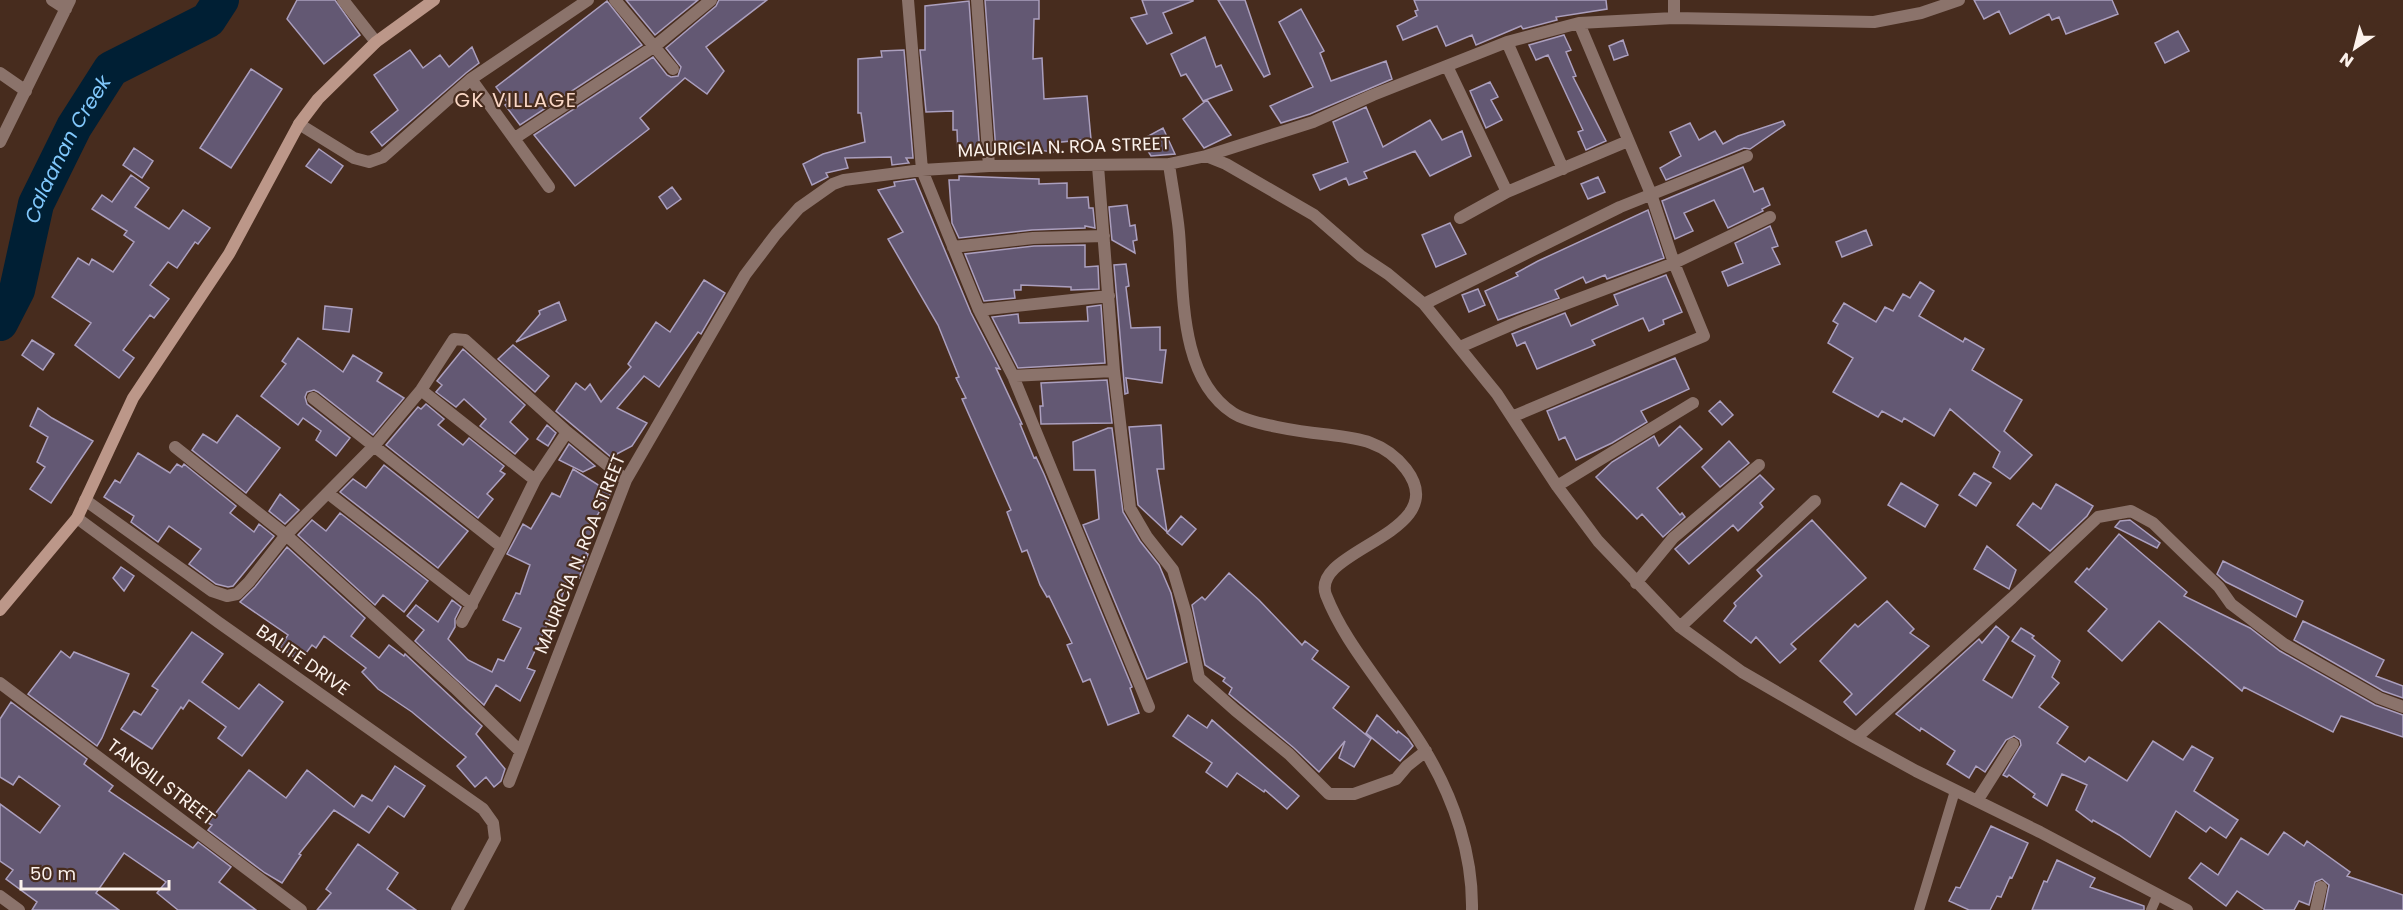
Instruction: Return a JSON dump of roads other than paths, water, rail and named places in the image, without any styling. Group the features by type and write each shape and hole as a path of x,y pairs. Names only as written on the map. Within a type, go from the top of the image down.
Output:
{"street":[{"path":"0,142 68,5 52,0"},
{"path":"343,0 375,42"},
{"path":"0,610 77,518 115,432 133,398 229,254 299,124 318,99 375,42 434,0"},
{"path":"299,124 354,158 369,162 383,157 471,79 588,0"},
{"path":"615,0 673,69"},
{"path":"515,138 655,46 711,0"},
{"path":"908,0 922,170 979,309 1013,376 1149,707"},
{"path":"977,0 989,166"},
{"path":"1674,0 1674,18"},
{"name":"MAURICIA N. ROA STREET","path":"509,782 519,751 626,480 746,275 799,208 833,184 844,180 922,170 989,166 1169,164 1206,156 1313,122 1373,95 1507,42 1579,23 1674,18 1874,22 1922,14 1955,1"},
{"path":"1514,416 1704,336 1674,263 1651,194 1579,23"},
{"path":"1507,42 1563,168"},
{"path":"1447,66 1507,192"},
{"path":"0,74 26,92"},
{"path":"471,79 549,187"},
{"path":"1460,218 1507,192 1628,141"},
{"path":"1206,156 1226,164 1314,214 1361,256 1388,274 1424,304 1514,416 1557,486 1598,541 1680,627 1742,672 1856,738 2187,910"},
{"path":"1424,304 1620,207 1747,156"},
{"path":"1169,164 1179,231 1182,298 1194,359 1208,391 1234,414 1300,432 1366,439 1390,452 1407,470 1416,492 1411,512 1395,529 1335,567 1327,580 1325,592 1341,628 1426,751 1452,806 1468,857 1473,888 1472,910"},
{"path":"1098,166 1114,371 1130,508 1147,537 1173,570 1186,614 1199,678 1289,754 1329,794 1354,794 1396,779 1407,766 1426,751"},
{"path":"1460,347 1520,321 1674,263 1770,217"},
{"path":"953,247 1034,238 1104,236"},
{"path":"979,309 1109,296"},
{"path":"85,500 212,591 227,596 237,594 286,535 374,446 421,390 454,339 460,338 567,432 626,480"},
{"path":"1013,376 1114,371"},
{"path":"421,390 535,480"},
{"path":"313,398 502,547"},
{"path":"1557,486 1693,403"},
{"path":"462,622 535,480 567,432"},
{"path":"175,447 286,535 455,688 519,751"},
{"path":"1636,583 1673,538 1759,465"},
{"path":"328,494 472,605"},
{"path":"1680,627 1815,501"},
{"path":"1856,738 1903,698 2098,518 2131,511 2153,523 2219,587 2230,604 2284,644 2379,698 2403,707"},
{"name":"BALITE DRIVE","path":"77,518 218,622 483,809 493,823 495,839 457,910"},
{"name":"TANGILI STREET","path":"0,683 301,910"},
{"path":"1977,801 2013,744"},
{"path":"2316,910 2321,887"},
{"path":"0,896 19,910"}],"lane":[{"path":"1919,910 1955,791"},
{"path":"2151,910 2157,894"}],"waterway":[{"name":"Calaanan Creek","path":"0,323 17,290 36,204 74,127 111,69 208,20 221,0"}],"district":[{"name":"GK VILLAGE","path":"516,100"}]}
